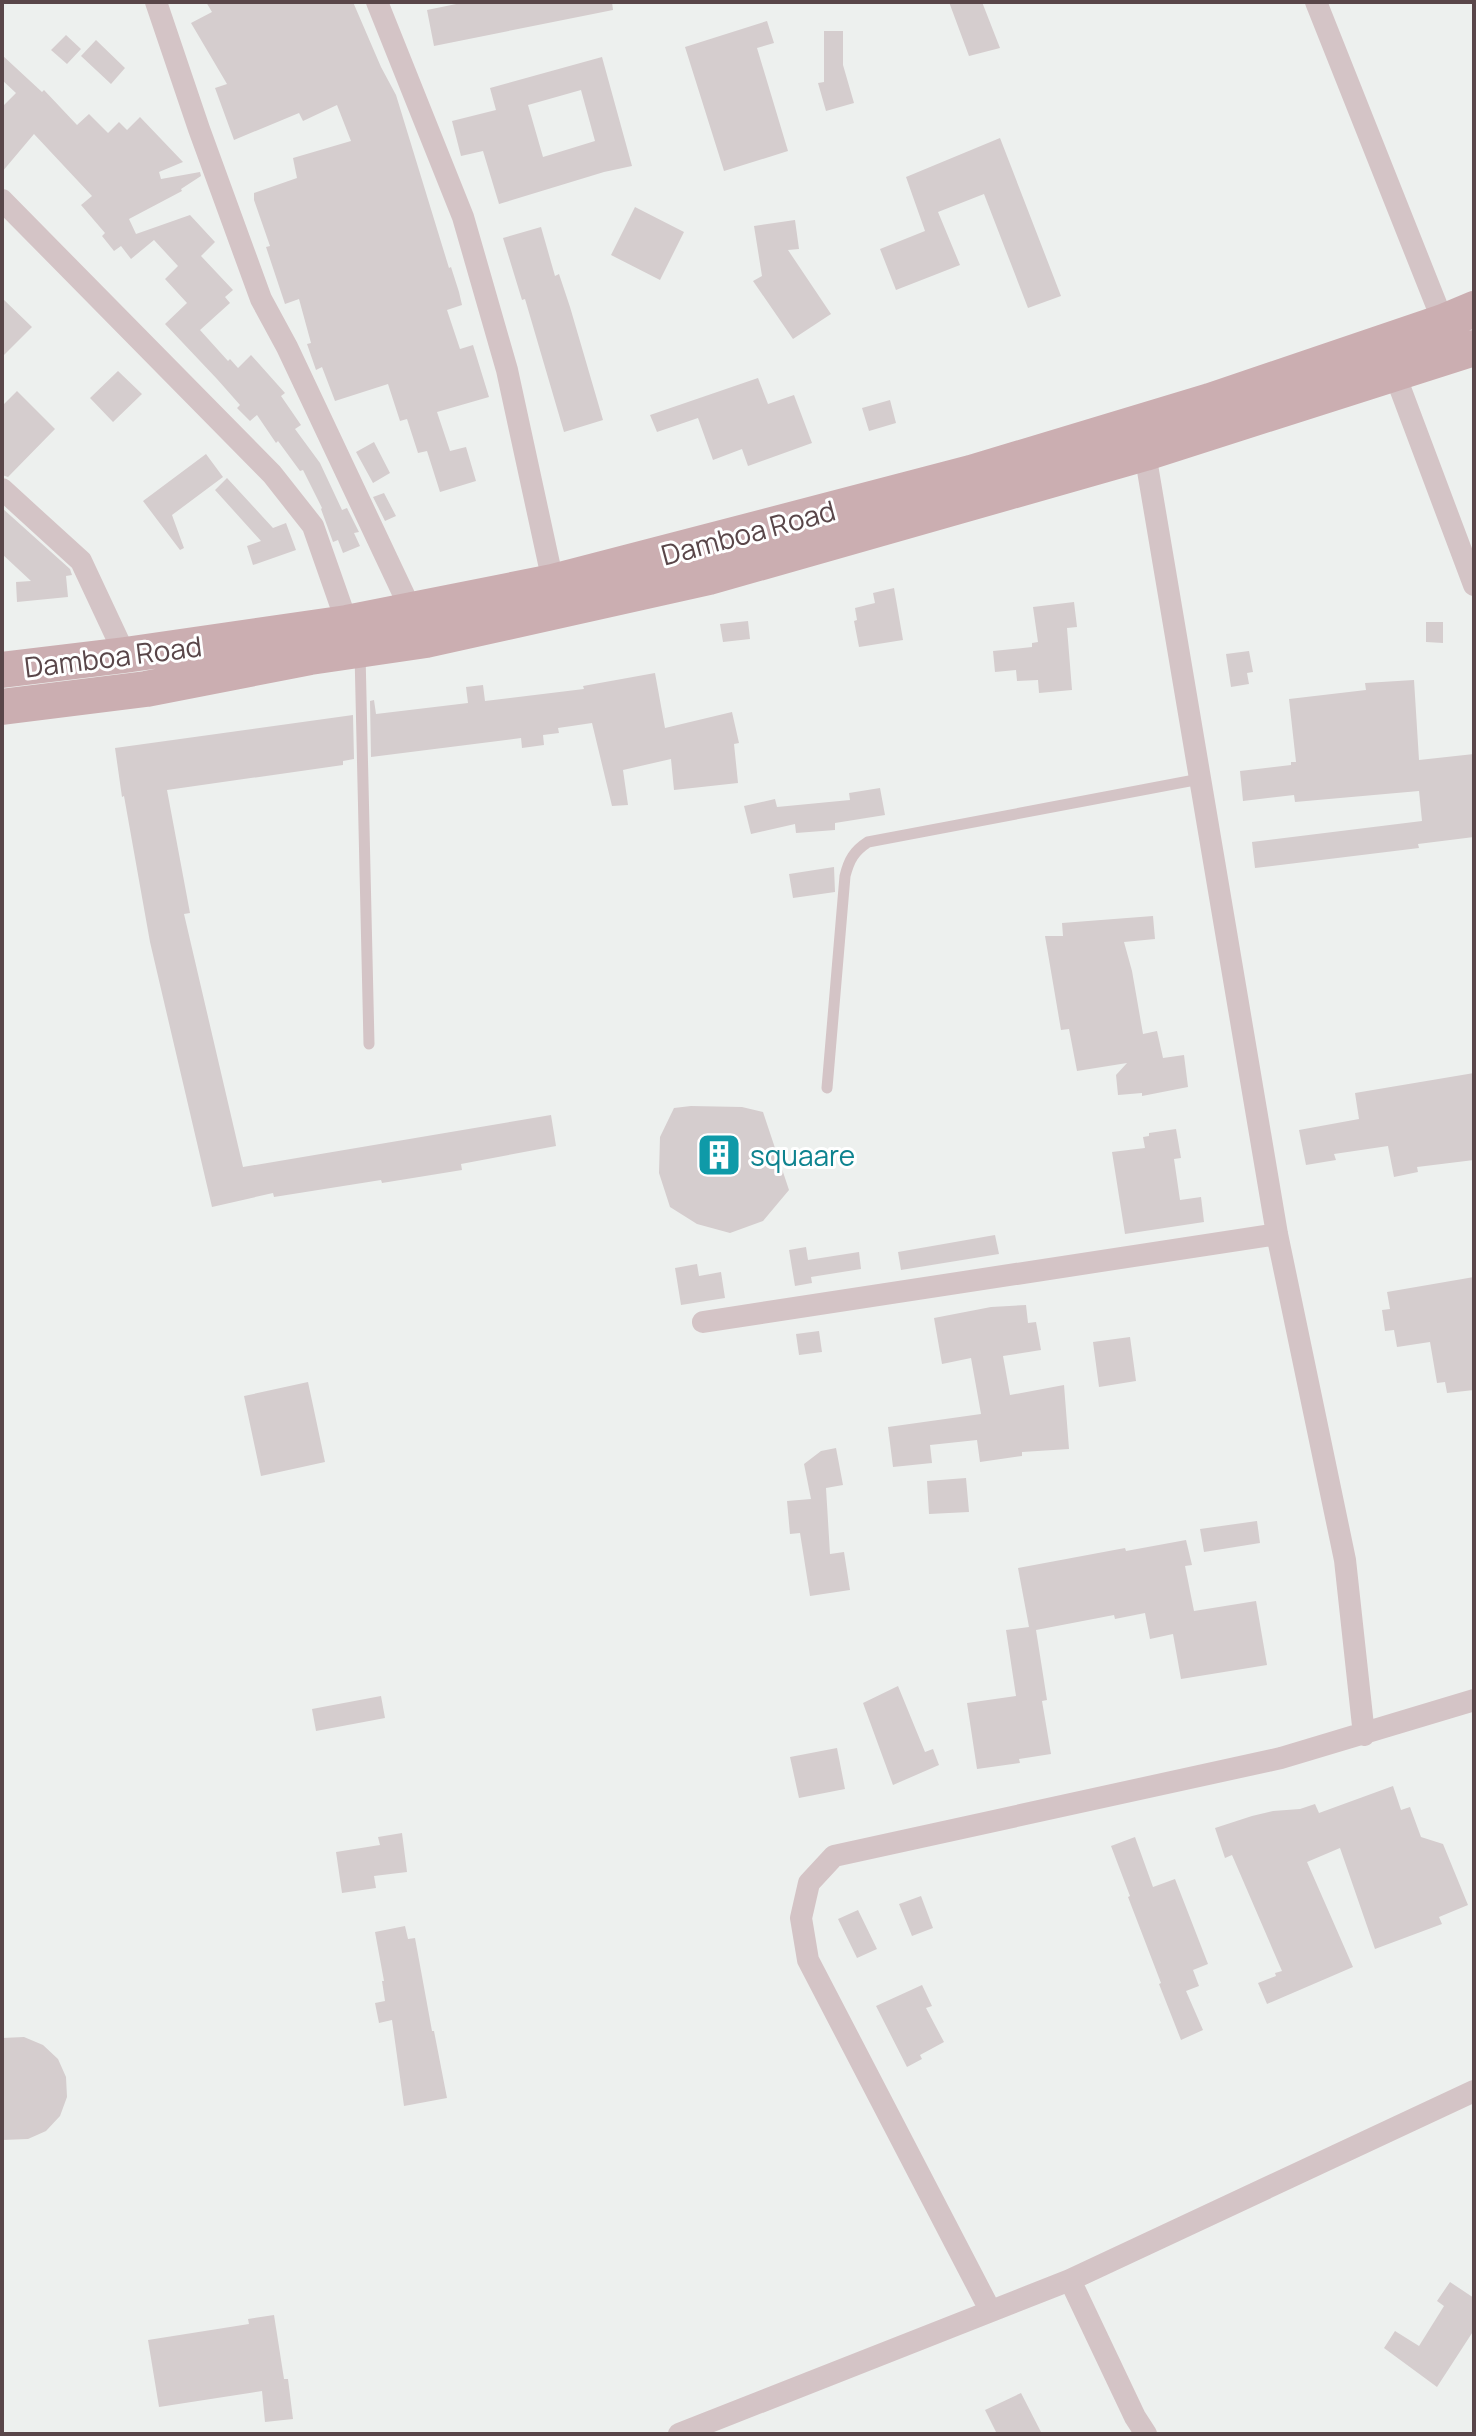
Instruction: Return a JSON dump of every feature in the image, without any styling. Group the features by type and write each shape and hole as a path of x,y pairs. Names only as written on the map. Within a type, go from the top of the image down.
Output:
{"main road":[{"name":"Damboa Road","path":"2,707 146,689 310,657 412,612 553,582 971,473 1210,401 1466,338"},
{"name":"Damboa Road","path":"2,670 125,655 353,637 426,640 709,577 1145,453 1394,372 1466,338"}],"street":[{"path":"156,2 261,299 287,347 412,612"},
{"path":"377,2 463,217 507,370 553,582"},
{"path":"1316,2 1466,338"},
{"path":"2,200 272,474 313,526 353,637"},
{"path":"1394,372 1474,585"},
{"path":"1145,453 1277,1234 1345,1560 1364,1735"},
{"path":"2,489 81,561 125,655"},
{"path":"703,1322 1277,1234"},
{"path":"990,2310 808,1960 801,1918 809,1883 834,1856 1281,1758 1474,1700"},
{"path":"679,2434 710,2428 990,2310 1070,2280 1474,2091"},
{"path":"1070,2280 1146,2434"}],"lane":[{"path":"353,637 369,1044"},
{"path":"827,1088 845,876 849,861 859,848 868,842 1200,779"}],"building":[{"path":"206,2 353,2 396,95 459,292 462,305 447,310 460,349 473,345 489,397 437,412 450,451 466,447 476,481 440,492 427,451 418,453 407,419 400,421 388,384 335,401 322,367 316,370 307,344 311,343 299,299 285,304 266,247 270,246 254,193 297,178 293,158 351,141 337,105 303,121 299,113 234,140 215,88 227,84 191,23 212,12"},
{"path":"466,2 612,2 613,10 434,46 427,10"},
{"path":"949,2 982,2 1000,48 969,56"},
{"path":"767,21 774,43 757,48 788,151 724,171 685,47"},
{"path":"824,31 843,31 843,65 854,103 826,111 818,83 824,82"},
{"path":"66,35 81,49 67,64 51,50"},
{"path":"96,40 125,68 111,84 81,56"},
{"path":"2,55 42,92 44,90 77,125 89,114 108,133 119,122 127,130 140,117 183,162 159,172 161,179 200,172 201,176 182,191 129,219 136,234 190,215 215,242 201,256 233,290 225,297 230,303 200,330 238,368 251,355 285,393 281,396 301,425 295,429 320,463 342,510 347,508 359,532 354,533 360,546 343,553 338,540 333,542 322,508 303,470 300,471 278,441 276,443 257,415 250,421 237,408 240,405 165,324 187,303 165,279 178,266 154,240 131,259 121,246 114,251 102,236 105,233 81,205 92,196 34,134 2,172 2,107 16,93 2,80"},
{"path":"602,57 632,166 499,204 483,151 461,156 452,121 496,110 490,88","holes":["581,90 595,141 543,157 528,105"]},
{"path":"1000,138 1061,296 1028,308 984,194 938,212 960,265 896,290 880,249 925,231 906,177"},
{"path":"635,207 684,232 660,280 611,255"},
{"path":"795,220 799,249 788,250 831,314 793,339 753,281 762,276 754,226"},
{"path":"541,227 555,276 559,274 570,307 603,420 564,432 525,299 522,300 503,238"},
{"path":"2,298 32,327 2,357"},
{"path":"118,371 142,394 113,422 90,398"},
{"path":"758,378 768,404 794,395 812,443 748,466 742,449 713,460 698,418 657,432 650,415"},
{"path":"17,391 55,429 8,477 2,475 2,406"},
{"path":"890,400 896,423 869,431 862,408"},
{"path":"374,442 390,473 373,483 356,452"},
{"path":"206,454 223,477 172,515 184,548 180,550 143,501"},
{"path":"227,478 273,528 286,523 296,550 253,565 247,546 261,541 215,490"},
{"path":"384,493 396,516 385,521 373,497"},
{"path":"2,508 70,569 72,575 66,576 68,597 17,602 16,582 31,581 2,554"},
{"path":"894,588 903,640 859,647 855,608 875,603 873,593"},
{"path":"1074,602 1077,627 1067,628 1072,690 1039,693 1038,680 1017,681 1016,670 995,672 993,651 1032,647 1032,643 1038,642 1033,607"},
{"path":"748,621 750,639 723,642 720,624"},
{"path":"1426,622 1443,622 1443,643 1426,642"},
{"path":"1249,651 1253,672 1247,673 1249,684 1231,687 1226,654"},
{"path":"655,673 665,728 732,712 739,743 734,744 738,783 674,790 671,759 623,770 628,805 612,806 592,723 558,728 559,733 543,735 544,745 522,748 521,738 371,757 370,701 374,700 376,714 468,703 466,687 483,685 485,701 584,689 583,686"},
{"path":"1414,680 1419,760 1474,754 1474,837 1418,844 1419,848 1255,868 1252,842 1422,821 1419,791 1295,802 1294,795 1243,801 1240,771 1296,762 1289,699 1366,690 1365,683"},
{"path":"353,715 354,759 343,761 343,765 167,790 190,913 184,914 243,1167 551,1115 556,1146 461,1164 462,1170 274,1197 273,1193 212,1207 150,942 115,748"},
{"path":"880,788 885,815 835,823 835,830 796,833 795,824 751,834 744,806 775,799 777,807 850,800 849,793"},
{"path":"834,867 835,892 793,898 789,874"},
{"path":"1153,916 1155,939 1124,942 1143,1034 1157,1031 1163,1058 1184,1055 1188,1087 1142,1096 1142,1093 1118,1095 1116,1075 1127,1063 1077,1071 1069,1029 1061,1030 1045,936 1063,936 1062,923"},
{"path":"1474,1073 1474,1160 1417,1167 1418,1172 1394,1177 1388,1146 1334,1154 1336,1160 1306,1165 1299,1130 1359,1119 1355,1093"},
{"name":"squaare","path":"742,1107 763,1112 789,1190 763,1221 730,1233 697,1224 670,1207 659,1173 660,1137 674,1108"},
{"path":"1176,1129 1181,1158 1174,1159 1180,1200 1201,1197 1204,1222 1125,1234 1112,1152 1145,1148 1143,1137 1149,1136 1149,1133"},
{"path":"995,1235 999,1254 901,1270 898,1252"},
{"path":"806,1247 808,1260 859,1252 861,1269 811,1277 812,1283 795,1286 789,1250"},
{"path":"697,1264 699,1276 721,1272 725,1298 681,1305 675,1268"},
{"path":"1474,1277 1474,1390 1447,1393 1445,1382 1437,1383 1430,1342 1397,1347 1394,1330 1385,1331 1382,1310 1390,1309 1387,1292"},
{"path":"1026,1305 1028,1323 1036,1322 1041,1350 1003,1356 1010,1395 1064,1385 1069,1449 1022,1452 1022,1456 980,1462 977,1440 930,1445 932,1463 893,1467 888,1427 981,1414 971,1358 942,1364 934,1318 991,1307"},
{"path":"819,1331 822,1352 799,1355 796,1334"},
{"path":"1130,1337 1136,1381 1099,1387 1093,1342"},
{"path":"308,1382 325,1462 261,1476 244,1396"},
{"path":"836,1448 843,1485 826,1488 830,1554 844,1552 850,1590 810,1596 800,1533 790,1534 787,1501 811,1499 804,1464 821,1451"},
{"path":"966,1478 969,1512 929,1514 927,1481"},
{"path":"1257,1521 1260,1543 1204,1552 1200,1529"},
{"path":"1186,1540 1192,1565 1185,1566 1194,1611 1256,1601 1267,1665 1181,1679 1173,1634 1150,1639 1145,1613 1115,1619 1114,1615 1036,1630 1047,1700 1042,1701 1051,1754 1019,1759 1020,1763 977,1769 967,1703 1016,1696 1006,1630 1029,1627 1018,1568"},
{"path":"898,1686 925,1752 933,1749 939,1765 893,1785 863,1703"},
{"path":"381,1696 385,1718 316,1731 312,1709"},
{"path":"837,1748 845,1789 799,1798 790,1757"},
{"path":"1393,1786 1401,1810 1410,1807 1421,1837 1443,1844 1468,1905 1439,1917 1442,1924 1375,1949 1340,1848 1307,1862 1353,1967 1267,2004 1258,1983 1282,1971 1232,1855 1225,1858 1215,1828 1252,1816 1315,1804 1319,1813"},
{"path":"402,1833 407,1872 374,1876 376,1888 342,1893 336,1852 380,1845 378,1837"},
{"path":"1135,1837 1153,1887 1175,1879 1208,1964 1193,1970 1199,1986 1186,1991 1203,2030 1181,2040 1111,1846"},
{"path":"921,1896 933,1928 912,1936 899,1904"},
{"path":"858,1910 877,1949 857,1958 838,1919"},
{"path":"405,1926 408,1939 415,1938 447,2098 404,2106 392,2020 379,2023 375,2003 385,2001 375,1932"},
{"path":"922,1985 932,2006 926,2008 944,2042 920,2055 922,2059 907,2067 876,2006"},
{"path":"24,2037 43,2045 58,2059 66,2077 67,2097 60,2116 46,2131 28,2139 2,2140 2,2038"},
{"path":"1450,2282 1474,2298 1474,2330 1437,2387 1384,2348 1395,2331 1419,2346 1444,2306 1437,2301"},
{"path":"274,2315 293,2419 265,2422 262,2391 159,2407 148,2340 249,2324 248,2319"},
{"path":"1021,2393 1042,2434 997,2434 985,2410"}],"place":[{"name":"squaare","path":"719,1155"}]}
